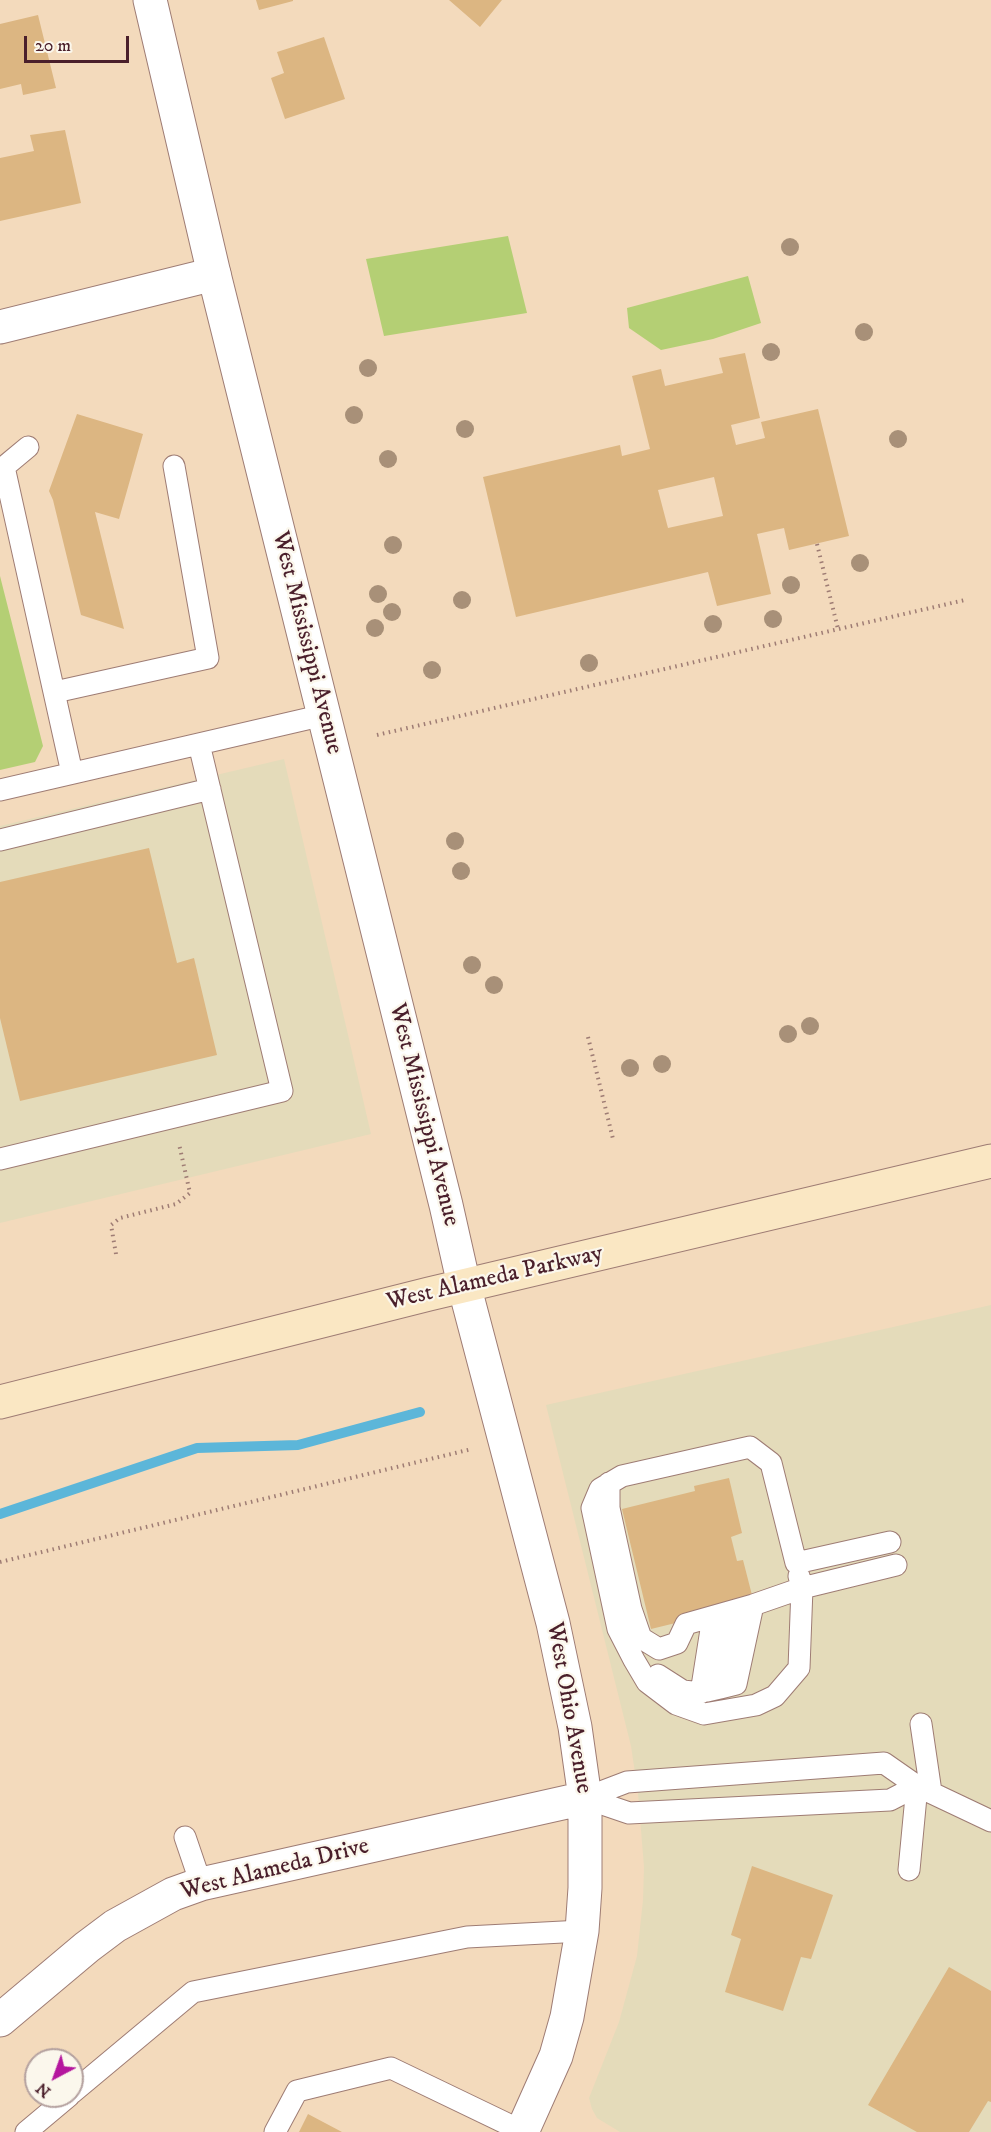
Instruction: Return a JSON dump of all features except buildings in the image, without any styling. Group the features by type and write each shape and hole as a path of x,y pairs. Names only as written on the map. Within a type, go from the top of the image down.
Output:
{"main road":[{"name":"West Alameda Parkway","path":"0,1402 464,1285 991,1161"}],"street":[{"name":"West Mississippi Avenue","path":"150,0 214,274 464,1285"},
{"path":"0,327 214,274"},
{"name":"West Ohio Avenue","path":"464,1285 553,1623 575,1727 585,1798 585,1878 582,1931 567,2017 556,2056 523,2132"},
{"name":"West Alameda Drive","path":"0,2020 87,1947 116,1926 163,1899 201,1884 585,1798"}],"lane":[{"path":"28,447 4,467 72,773"},
{"path":"54,692 208,658 174,466"},
{"path":"0,790 324,715"},
{"path":"0,1159 282,1091 199,744"},
{"path":"0,840 210,789"},
{"path":"750,1447 771,1463 796,1563 802,1588 799,1668 775,1696 756,1705 704,1714 676,1704 647,1682 634,1660 618,1629 592,1508 600,1488 622,1476 750,1447"},
{"path":"609,1483 609,1509 631,1609 641,1638 659,1649 677,1643 686,1624 802,1588 896,1565"},
{"path":"796,1563 890,1542"},
{"path":"634,1660 683,1691 710,1690 736,1684 753,1605"},
{"path":"710,1690 722,1614"},
{"path":"909,1870 924,1789 921,1724"},
{"path":"585,1798 627,1782 884,1763 924,1789 991,1821"},
{"path":"585,1798 629,1813 890,1800 924,1789"},
{"path":"185,1837 201,1884"},
{"path":"84,2083 193,1992 467,1938 582,1931"},
{"path":"275,2132 297,2091 391,2068 523,2132"},
{"path":"26,2132 55,2108"}],"path":[{"path":"817,544 838,630"},
{"path":"377,735 965,600"},
{"path":"588,1037 613,1139"},
{"path":"116,1254 111,1225 120,1218 176,1204 190,1193 173,1117"},
{"path":"0,1562 506,1441"}],"shaded area":[{"path":"284,759 371,1134 0,1223 0,826"},
{"path":"991,1305 991,2132 620,2132 597,2118 589,2098 619,2022 637,1956 644,1867 638,1793 631,1746 546,1405"}],"green space":[{"path":"508,236 527,313 384,336 366,259"},
{"path":"748,276 761,323 713,339 661,350 629,328 627,308"},
{"path":"0,576 43,746 35,762 0,770"}],"waterway":[{"path":"0,1514 197,1448 298,1445 420,1412"}]}
